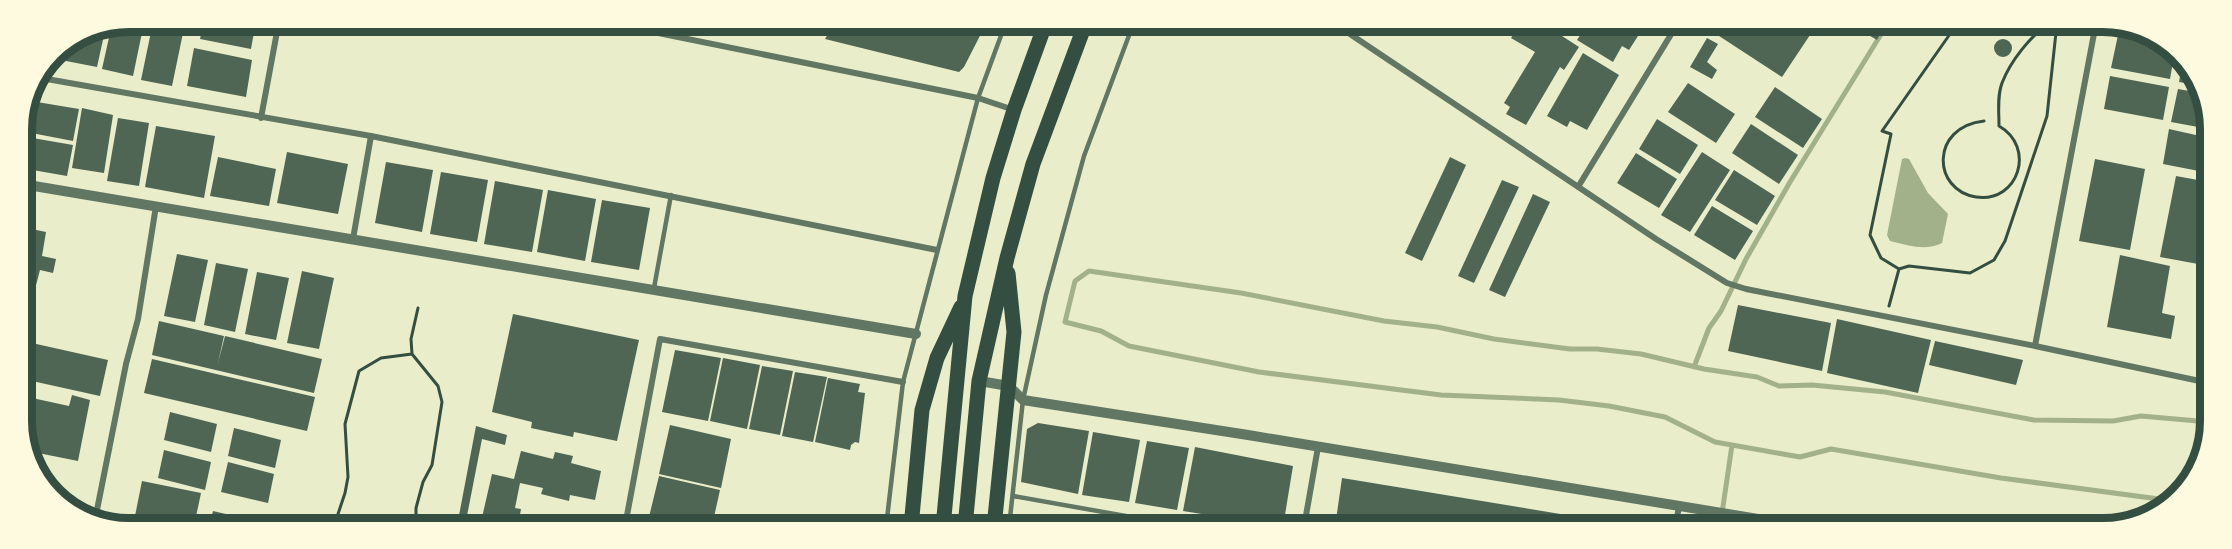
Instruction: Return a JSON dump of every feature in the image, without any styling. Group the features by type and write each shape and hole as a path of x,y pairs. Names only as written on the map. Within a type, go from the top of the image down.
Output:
{"main road":[{"path":"944,518 965,296 993,178 1014,110 1042,32"},
{"path":"966,518 979,381 1007,258 1033,164 1082,32"},
{"path":"995,518 1014,332 1007,258"},
{"path":"912,518 922,410 937,358 965,296"}],"street":[{"path":"261,118 277,32"},
{"path":"657,32 978,98 1014,110"},
{"path":"1347,32 1656,240 1727,283 1746,289 2200,381"},
{"path":"1578,187 1673,32"},
{"path":"2035,346 2094,32"},
{"path":"46,79 370,136 937,250"},
{"path":"352,239 370,136"},
{"path":"32,186 654,288 916,334"},
{"path":"97,512 126,364 138,319 156,206"},
{"path":"627,518 660,339 903,382"},
{"path":"979,381 1008,386 1023,400 1741,517"},
{"path":"1306,517 1318,447"},
{"path":"1677,517 1679,507"}],"lane":[{"path":"887,518 903,382 978,98 1002,32"},
{"path":"1010,518 1023,400 1046,295 1084,156 1130,32"},
{"path":"654,288 671,195"},
{"path":"1013,496 1134,517"}],"path":[{"path":"1953,32 1882,131 1891,134 1870,235 1881,258 1899,269 1909,266 1970,273 1994,260 2005,240 2047,116 2056,32"},
{"path":"1984,121 1971,122 1950,136 1943,161 1952,184 1962,192 1975,197 1987,197 1999,193 2017,176 2020,164 2019,151 2015,140 2007,130 1999,126 2001,84 2019,55 2041,32"},
{"path":"1886,316 1899,269"},
{"path":"416,518 416,508 423,482 432,465 442,402 438,386 412,354 411,339 418,308"},
{"path":"337,518 347,485 345,424 359,371 381,358 412,354"}],"shaded area":[{"path":"1902,159 1909,159 1928,193 1948,214 1942,243 1918,247 1890,241 1887,235"}],"building":[{"path":"142,32 133,76 102,69 110,33"},
{"path":"151,32 183,33 172,86 141,80"},
{"path":"202,32 254,32 251,49 200,39"},
{"path":"829,32 982,32 964,67 959,72 825,39"},
{"path":"1515,32 1556,32 1579,47 1564,70 1560,67 1526,125 1506,114 1510,107 1504,103 1535,52 1511,38"},
{"path":"1582,32 1632,32 1638,36 1629,50 1622,46 1613,62 1577,40"},
{"path":"1717,32 1812,32 1782,77 1716,34"},
{"path":"1863,32 1881,32 1877,40"},
{"path":"104,35 97,67 66,61 68,54 75,48"},
{"path":"2118,35 2141,40 2173,61 2170,79 2111,68"},
{"path":"1707,38 1718,44 1707,62 1717,70 1712,79 1690,67"},
{"path":"2003,39 2009,42 2012,48 2009,54 2003,57 1997,54 1994,48 1997,42"},
{"path":"194,48 252,60 246,97 187,86"},
{"path":"1583,53 1619,75 1587,130 1570,121 1567,127 1547,116"},
{"path":"2181,71 2189,84 2179,82"},
{"path":"2110,76 2169,87 2163,120 2104,109"},
{"path":"1688,83 1735,114 1716,143 1668,112"},
{"path":"1775,87 1822,119 1803,148 1755,117"},
{"path":"2178,89 2192,92 2199,110 2200,127 2171,122"},
{"path":"36,102 79,109 73,141 32,133"},
{"path":"82,108 113,115 104,173 72,168"},
{"path":"118,118 149,123 139,186 107,181"},
{"path":"1657,119 1698,145 1680,174 1639,149"},
{"path":"1751,124 1798,155 1779,184 1732,153"},
{"path":"156,126 215,136 204,198 145,187"},
{"path":"2169,129 2200,136 2200,171 2163,164"},
{"path":"32,138 73,145 67,176 32,170"},
{"path":"287,152 348,164 338,214 277,203"},
{"path":"1702,152 1730,170 1690,232 1661,215"},
{"path":"1636,153 1677,179 1659,208 1617,183"},
{"path":"218,157 276,169 269,206 210,196"},
{"path":"1450,157 1466,165 1422,261 1405,253"},
{"path":"2095,159 2145,169 2130,250 2079,241"},
{"path":"386,162 433,170 422,232 375,223"},
{"path":"1734,170 1775,196 1757,225 1715,200"},
{"path":"441,172 488,180 477,242 430,234"},
{"path":"2176,176 2200,180 2200,264 2160,257"},
{"path":"1502,180 1519,187 1474,283 1458,276"},
{"path":"495,181 543,190 532,252 484,244"},
{"path":"548,190 596,199 585,261 537,252"},
{"path":"1533,194 1550,202 1505,297 1489,290"},
{"path":"602,200 650,208 639,270 591,262"},
{"path":"1712,206 1753,231 1735,260 1694,235"},
{"path":"32,229 46,232 42,256 56,259 53,273 40,270 34,293 32,293"},
{"path":"177,254 208,260 195,322 164,316"},
{"path":"2120,255 2170,266 2162,313 2175,316 2171,339 2107,327"},
{"path":"216,263 248,269 235,332 204,325"},
{"path":"302,271 334,278 319,349 287,343"},
{"path":"257,272 289,278 276,340 245,334"},
{"path":"1738,305 1831,323 1822,371 1728,351"},
{"path":"513,314 639,340 617,441 574,432 573,437 531,428 532,422 492,412"},
{"path":"1837,319 1931,340 1918,393 1827,373"},
{"path":"159,321 224,336 218,363 225,336 322,359 314,393 152,355"},
{"path":"1935,341 2023,360 2016,385 1929,365"},
{"path":"32,343 108,360 100,396 32,381"},
{"path":"675,350 721,358 708,421 662,412"},
{"path":"723,358 760,365 747,429 710,421"},
{"path":"152,359 315,397 307,431 144,393"},
{"path":"762,366 793,371 780,435 749,429"},
{"path":"795,372 827,377 813,442 782,436"},
{"path":"828,378 860,384 858,392 865,393 859,443 855,442 851,445 850,450 815,442"},
{"path":"72,395 90,400 78,461 37,453 33,439 32,398 69,406"},
{"path":"170,412 217,424 211,452 164,440"},
{"path":"1038,423 1089,431 1078,494 1021,482 1027,429"},
{"path":"670,425 731,439 721,488 659,474"},
{"path":"476,426 507,435 505,445 482,439 467,518 459,518"},
{"path":"234,428 281,440 275,468 228,456"},
{"path":"1093,432 1140,440 1129,502 1082,495"},
{"path":"1147,441 1189,448 1177,510 1135,503"},
{"path":"1195,447 1293,466 1285,517 1223,517 1183,511"},
{"path":"164,450 211,462 205,490 158,478"},
{"path":"521,451 553,459 555,452 573,456 571,463 601,471 595,500 570,495 569,501 541,494 543,488 520,483 515,508 521,509 519,518 482,518 492,474 514,479"},
{"path":"228,462 274,474 268,503 221,492"},
{"path":"659,476 720,490 714,518 649,518"},
{"path":"1342,478 1580,517 1336,517"},
{"path":"142,481 201,493 196,518 135,518"},
{"path":"213,511 243,518 211,518"}],"waterway":[{"path":"1694,367 1709,328 1721,311 1746,259 1790,182 1882,32"},
{"path":"2159,499 2001,478 1831,449 1800,457 1715,442 1665,417 1609,406 1559,400 1441,395 1259,372 1129,346 1101,331 1065,322 1075,281 1089,271 1241,293 1384,321 1437,327 1494,339 1570,349 1597,349 1641,354 1704,369 1757,377 1779,386 1812,385 1885,392 2034,420 2113,421 2141,416 2200,421"},
{"path":"1721,517 1732,445"}]}
